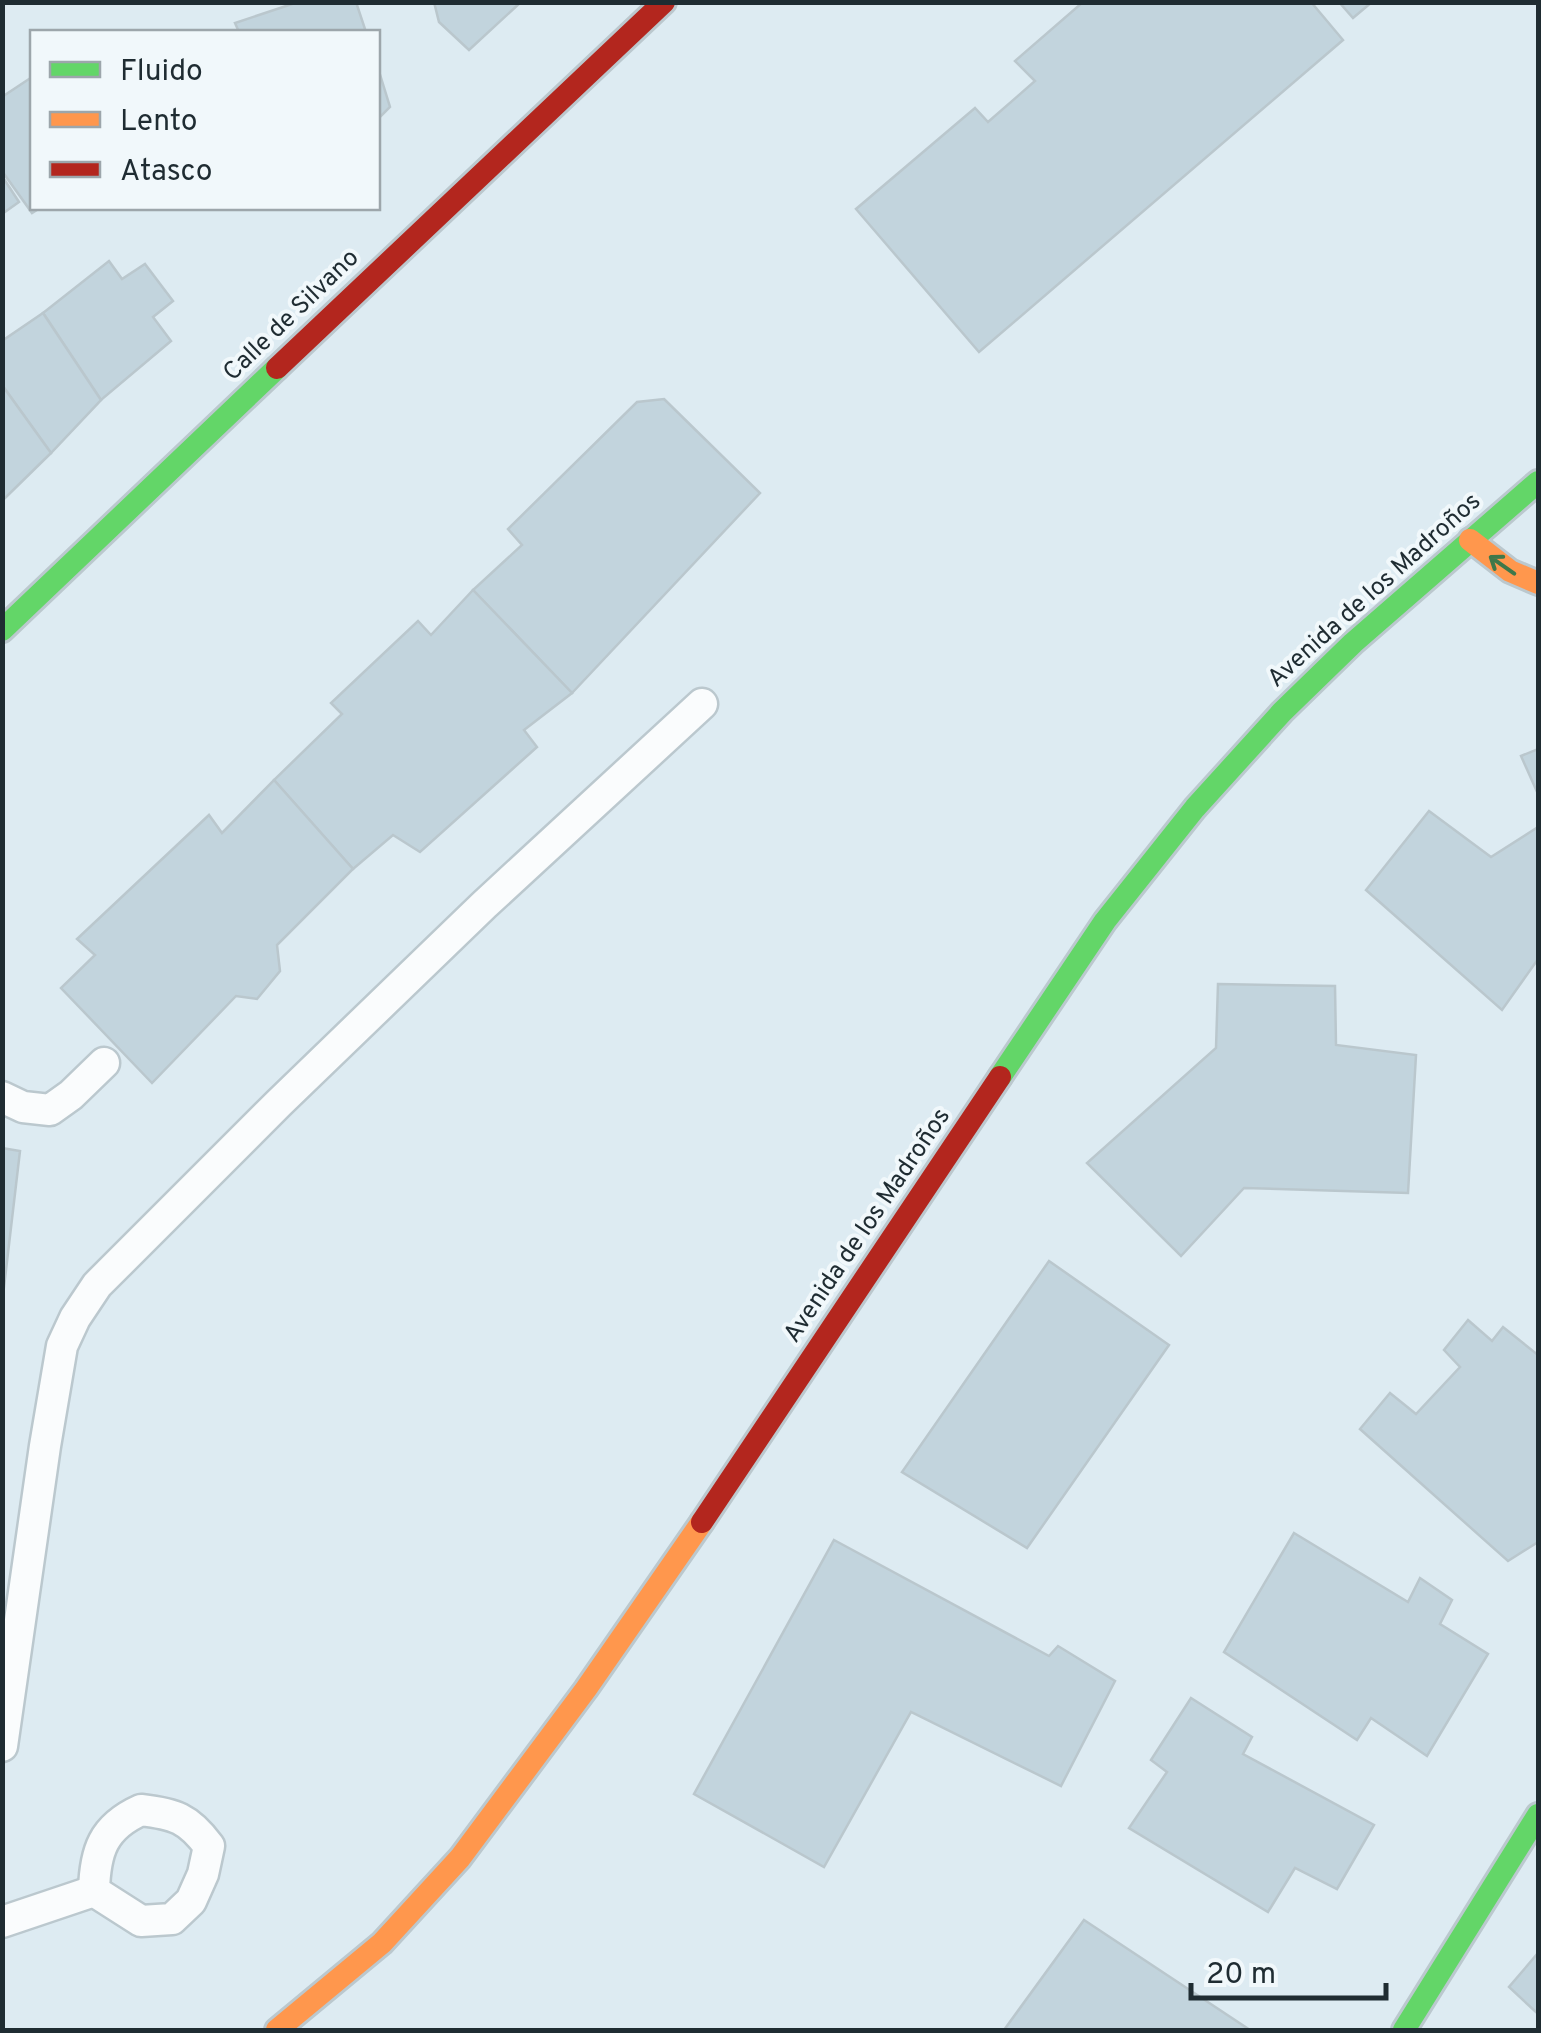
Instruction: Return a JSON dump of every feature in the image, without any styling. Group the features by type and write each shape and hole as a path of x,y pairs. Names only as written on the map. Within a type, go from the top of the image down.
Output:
{"street":[{"name":"Calle de Silvano","path":"2,630 664,2"},
{"name":"Avenida de los Madroños","path":"277,2030 382,1943 472,1842 586,1689 730,1482 1105,921 1184,822 1282,712 1353,643 1538,482"},
{"path":"1470,540 1524,580 1538,583"},
{"path":"1404,2030 1538,1816"}],"lane":[{"path":"2,1746 62,1346 75,1318 97,1286 292,1090 484,905 702,704"},
{"path":"2,1097 22,1106 50,1110 72,1096 104,1063"},
{"path":"2,1922 94,1891"}],"building":[{"path":"298,2 356,2 365,30 238,30 235,23"},
{"path":"434,2 521,2 469,50 439,22"},
{"path":"1083,2 1311,2 1343,40 979,352 856,209 975,108 988,122 1035,81 1015,61"},
{"path":"1339,2 1372,2 1353,18"},
{"path":"380,74 390,107 380,117"},
{"path":"30,78 30,210 37,210 32,213 2,171 2,97"},
{"path":"2,176 19,202 2,214"},
{"path":"109,261 122,279 145,264 173,301 153,317 171,341 101,400 43,313"},
{"path":"43,313 101,400 51,453 2,385 2,341"},
{"path":"2,385 51,453 2,501"},
{"path":"664,399 760,493 572,693 473,590 522,545 508,529 637,402"},
{"path":"473,590 572,693 524,730 537,747 420,852 393,835 353,869 274,780 342,714 331,703 418,621 431,635"},
{"path":"1538,749 1538,794 1521,756"},
{"path":"274,780 353,869 277,945 280,971 257,999 236,996 152,1083 61,988 95,955 77,939 209,815 222,833"},
{"path":"1429,811 1491,857 1538,827 1538,959 1502,1010 1366,890"},
{"path":"1218,984 1335,986 1336,1045 1416,1055 1408,1193 1244,1188 1181,1256 1087,1163 1216,1048"},
{"path":"2,1148 20,1151 2,1304"},
{"path":"1049,1261 1169,1345 1027,1548 902,1472"},
{"path":"1468,1320 1492,1341 1503,1327 1538,1355 1538,1542 1508,1561 1360,1429 1390,1393 1416,1414 1460,1367 1444,1350"},
{"path":"1294,1533 1408,1602 1420,1578 1452,1600 1440,1624 1488,1654 1427,1756 1371,1718 1357,1740 1224,1652"},
{"path":"834,1540 1049,1656 1058,1646 1115,1681 1061,1786 911,1712 824,1867 694,1794"},
{"path":"1191,1698 1252,1737 1243,1754 1374,1825 1337,1889 1295,1868 1268,1912 1129,1828 1167,1772 1151,1760"},
{"path":"1084,1920 1250,2030 1004,2030"},
{"path":"1538,1953 1538,2014 1509,1987"}],"traffic: fast":[{"path":"2,630 277,368"},
{"path":"1000,1077 1105,921 1195,808 1282,712 1353,643 1538,482"},
{"path":"1404,2030 1538,1815"}],"traffic: slow":[{"path":"1470,540 1510,571 1538,583"},
{"path":"277,2030 382,1943 460,1858 586,1689 702,1522"}],"traffic: jam":[{"path":"277,368 664,2"},
{"path":"702,1522 1000,1077"}]}
